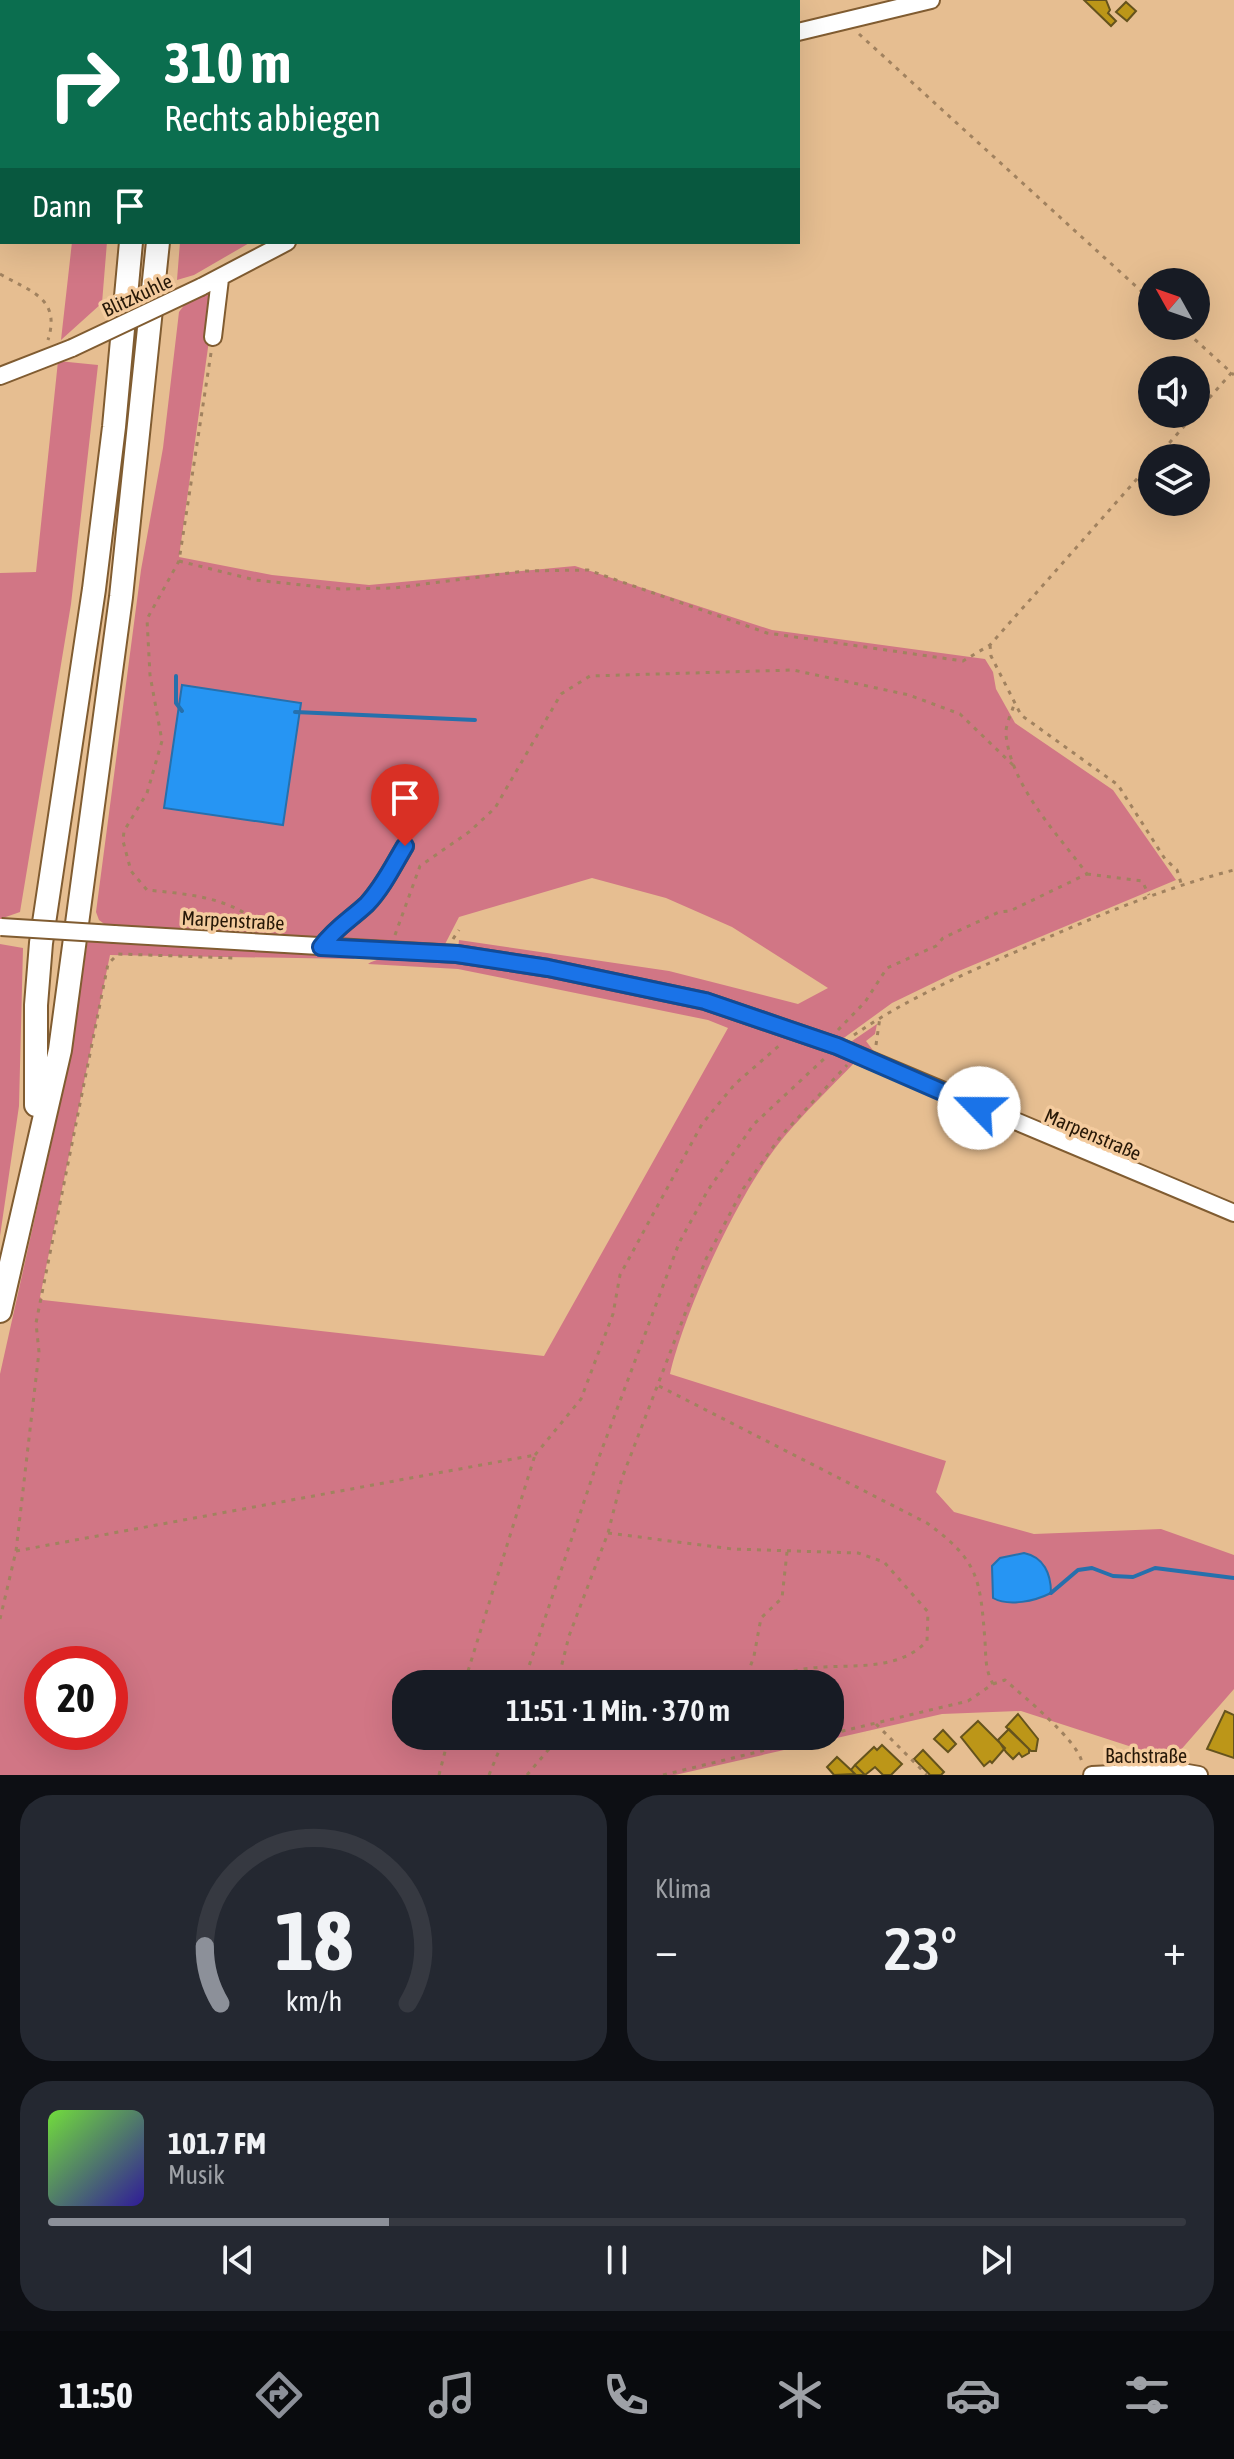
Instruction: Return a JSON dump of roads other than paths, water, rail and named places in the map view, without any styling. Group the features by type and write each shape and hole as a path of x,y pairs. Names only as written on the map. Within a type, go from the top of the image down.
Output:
{"highway":[{"path":"28,1185 38,1082 36,1005 41,943 67,785 97,560 131,244"},
{"path":"0,1311 60,1050 121,597 158,244"}],"street":[{"path":"800,32 931,0"},
{"name":"Blitzkuhle","path":"0,376 72,348 220,279 283,244"},
{"path":"213,337 220,279"},
{"path":"321,947 338,924 365,906 382,886 405,846"},
{"name":"Marpenstraße","path":"0,927 457,954 562,971 705,1001 857,1055 1234,1213"},
{"name":"Bachstraße","path":"1092,1775 1176,1771 1199,1775"}],"water":[{"path":"182,685 301,703 283,825 164,808"},
{"path":"1024,1553 1037,1558 1045,1567 1051,1593 1022,1602 993,1598 992,1566 1000,1558"}],"waterway":[{"path":"176,676 176,703 182,711"},
{"path":"295,712 475,720"},
{"path":"1051,1593 1078,1570 1092,1568 1113,1576 1133,1577 1155,1568 1234,1578"}]}
